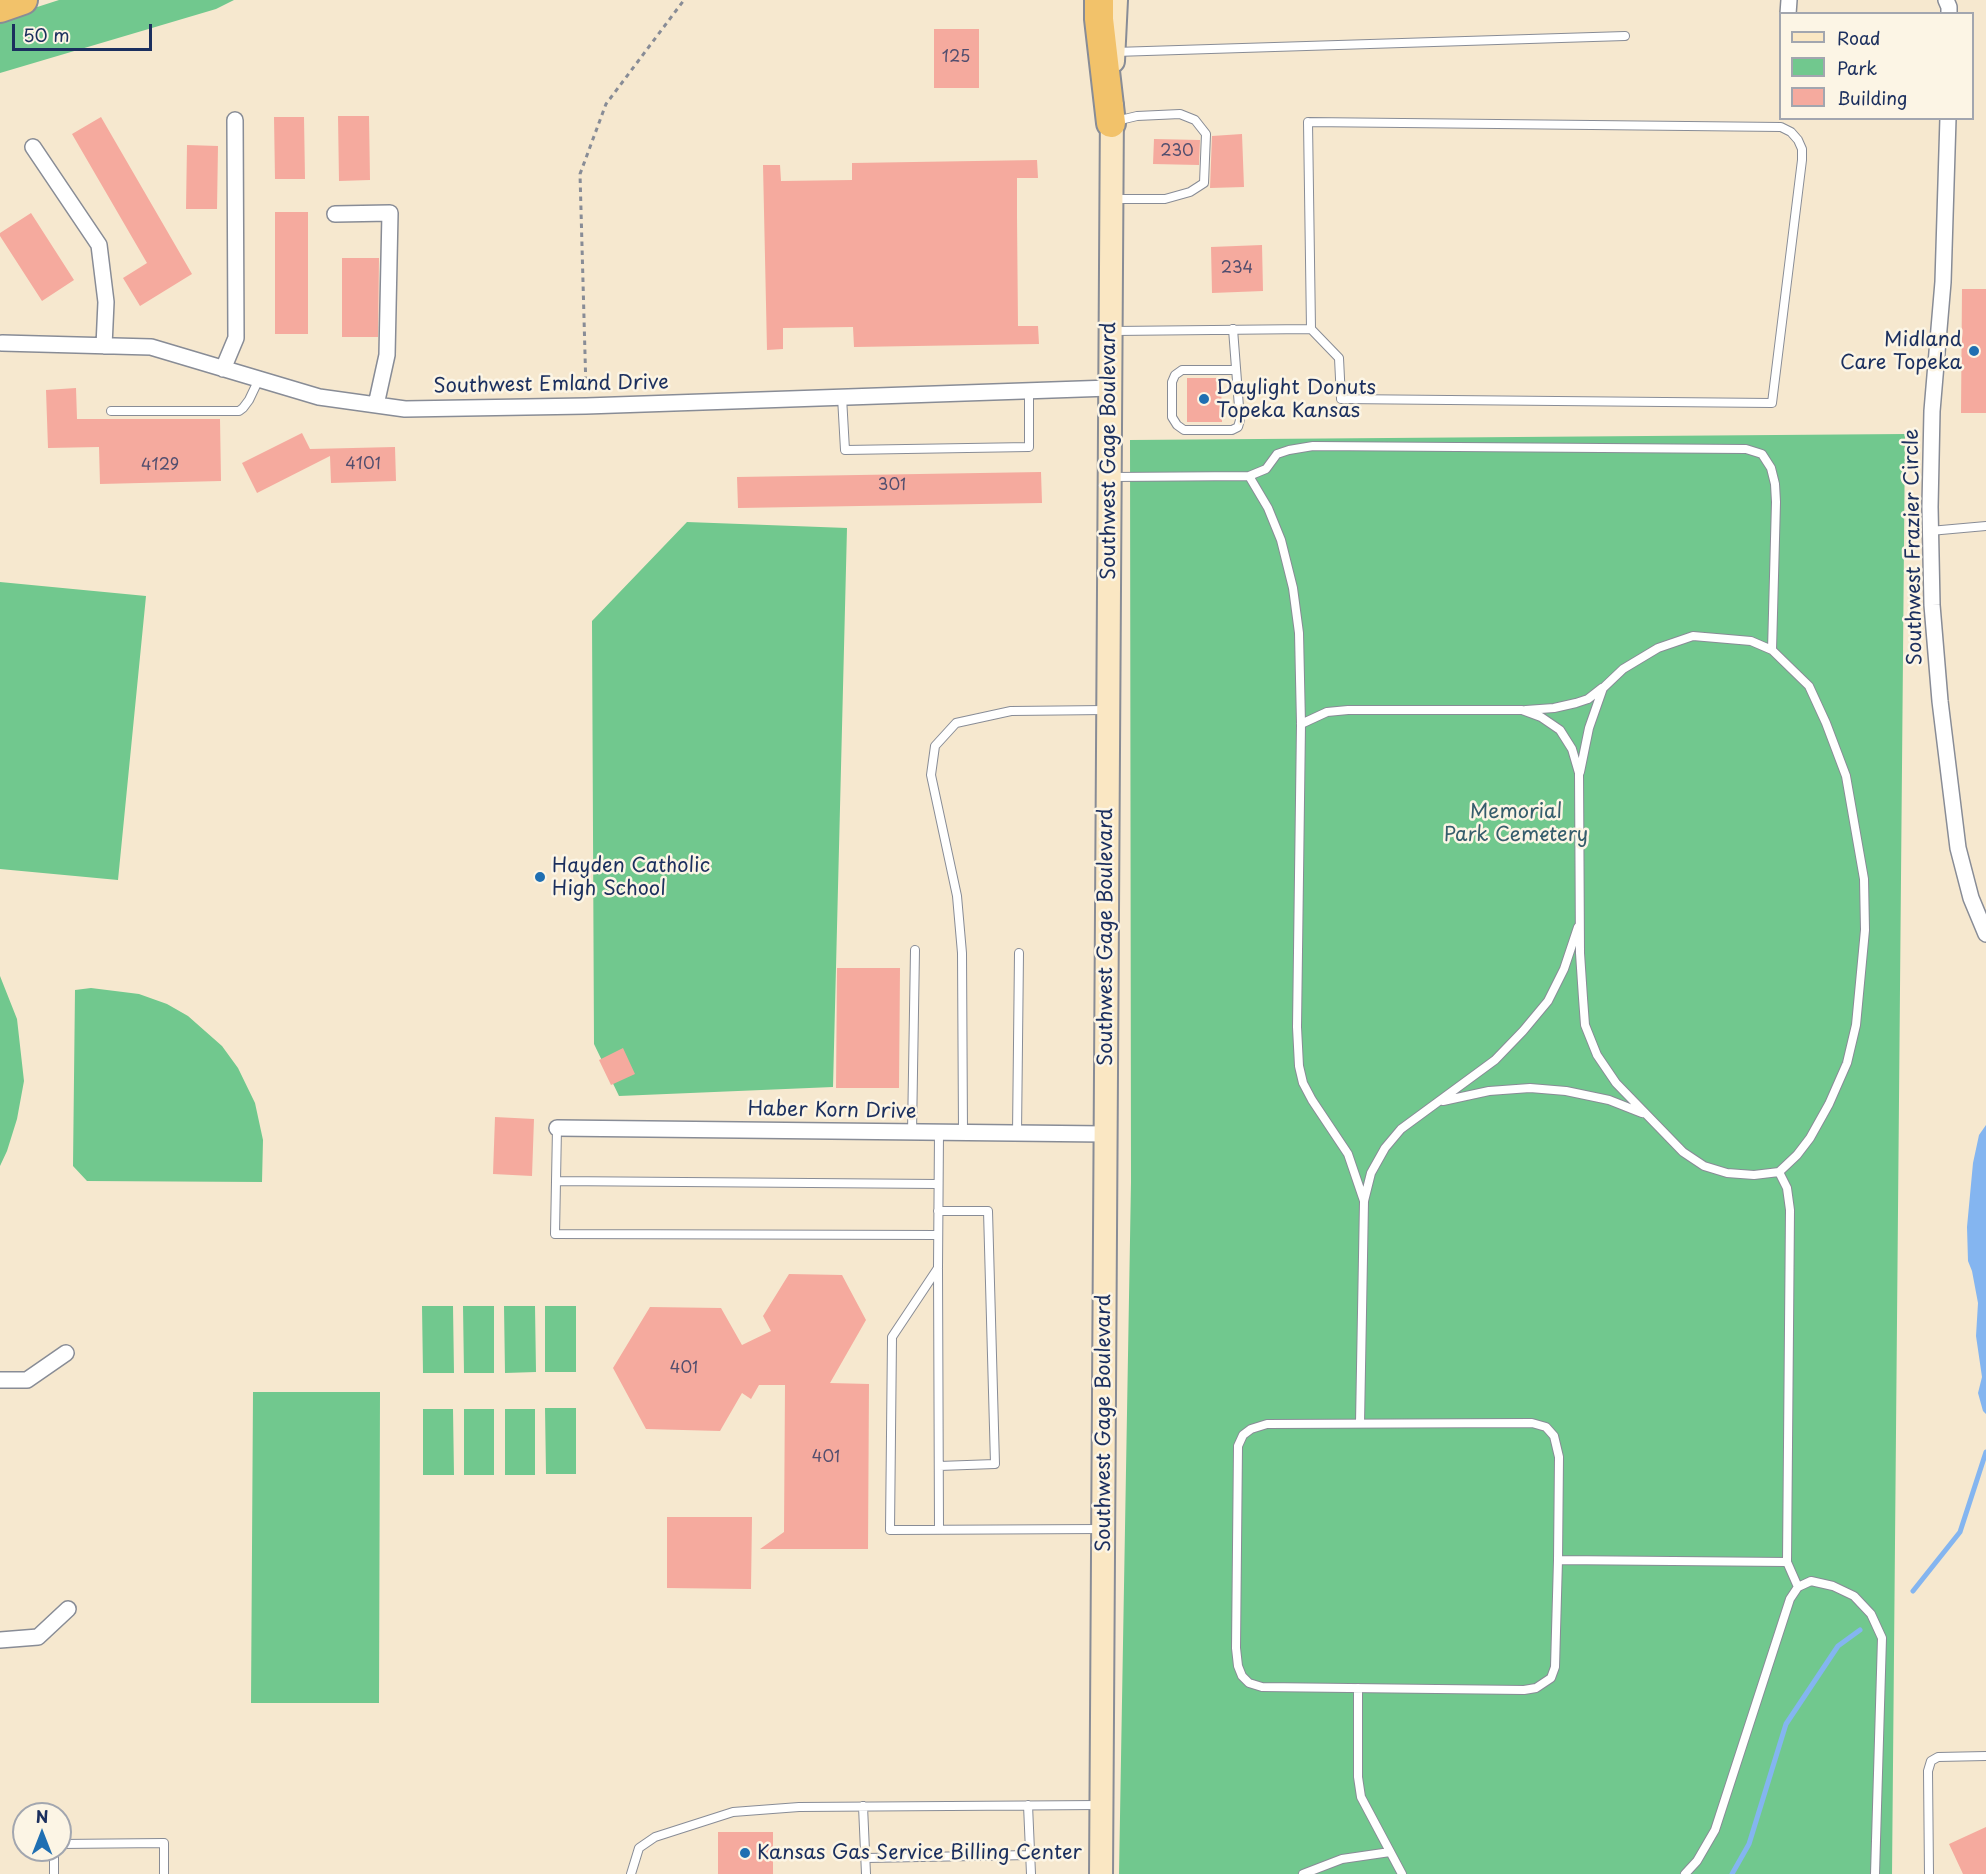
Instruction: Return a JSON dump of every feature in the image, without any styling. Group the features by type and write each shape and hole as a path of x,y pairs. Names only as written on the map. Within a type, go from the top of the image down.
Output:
{"highway":[{"path":"0,8 22,0"},
{"path":"1099,0 1099,19 1111,123"}],"main road":[{"name":"Southwest Gage Boulevard","path":"1101,1874 1111,123 1116,0"}],"street":[{"path":"223,369 236,338 235,120"},
{"name":"Southwest Frazier Circle","path":"1948,120 1943,282 1932,411 1930,531 1932,605 1954,823 1964,873 1986,934"},
{"path":"33,147 99,245 106,302 104,346"},
{"path":"335,214 390,213 387,355 376,405"},
{"name":"Southwest Emland Drive","path":"0,342 151,347 319,397 405,409 586,406 1110,388"},
{"name":"Haber Korn Drive","path":"558,1128 1106,1134"},
{"path":"0,1380 27,1380 66,1353"},
{"path":"0,1640 38,1637 68,1609"}],"lane":[{"path":"1114,52 1625,36"},
{"path":"1111,123 1137,116 1180,114 1195,120 1206,134 1204,183 1190,192 1165,199 1111,200"},
{"path":"1110,331 1311,328 1339,358 1341,399 1772,403 1801,172 1802,148 1791,132 1780,127 1308,122 1311,328"},
{"path":"1233,330 1240,420 1238,427 1232,430 1184,430 1177,425 1172,417 1172,382 1175,375 1182,370 1236,370"},
{"path":"111,411 239,411 249,400 259,379"},
{"path":"842,397 845,450 1029,447 1029,391"},
{"path":"1109,477 1250,476 1266,469 1277,454 1313,446 1746,449 1762,454 1771,468 1775,484 1772,650"},
{"path":"1250,476 1268,508 1281,540 1293,588 1299,633 1301,724 1299,1066 1302,1083 1348,1154 1364,1201"},
{"path":"1930,531 1986,526"},
{"path":"1301,724 1327,712 1348,710 1554,708 1588,699 1623,669 1658,648 1692,636 1751,641 1772,650 1809,686 1846,776 1864,879 1865,930 1856,1025 1847,1063 1829,1104 1810,1138 1797,1155 1779,1172 1754,1175 1727,1173 1704,1166 1683,1152 1616,1083 1597,1055 1585,1025 1580,920 1579,773 1588,728 1603,688"},
{"path":"963,1134 962,953 957,896 931,775 935,746 956,723 1011,711 1108,710"},
{"path":"1522,710 1541,717 1560,730 1572,749 1579,773"},
{"path":"1360,1424 1364,1201 1371,1173 1385,1148 1401,1129 1495,1060 1548,1001 1564,969 1580,920"},
{"path":"912,1133 915,950"},
{"path":"1017,1134 1019,953"},
{"path":"1438,1102 1490,1091 1530,1088 1566,1091 1609,1100 1647,1114"},
{"path":"558,1128 555,1234 938,1235"},
{"path":"939,1133 939,1530"},
{"path":"1779,1172 1787,1188 1790,1210 1787,1562 1798,1587"},
{"path":"556,1181 938,1184"},
{"path":"938,1211 988,1211 994,1464 939,1466"},
{"path":"938,1268 892,1337 890,1530 1103,1529"},
{"path":"1532,1423 1546,1427 1554,1436 1559,1457 1558,1560 1555,1667 1551,1678 1536,1688 1524,1690 1262,1687 1249,1683 1242,1677 1238,1666 1236,1636 1238,1446 1243,1435 1251,1429 1267,1424 1360,1424 1532,1423"},
{"path":"1558,1560 1787,1562"},
{"path":"1685,1874 1697,1861 1715,1830 1790,1599 1798,1587 1811,1581 1833,1586 1854,1596 1871,1614 1882,1638 1875,1874"},
{"path":"1358,1688 1358,1777 1361,1797 1402,1874"},
{"path":"1929,1874 1928,1771 1931,1761 1938,1757 1986,1756"},
{"path":"631,1874 639,1848 655,1837 733,1812 799,1807 1102,1804"},
{"path":"1028,1805 1031,1874"},
{"path":"863,1806 866,1874"},
{"path":"72,1844 164,1843 164,1874"},
{"path":"1303,1874 1342,1859 1390,1852"},
{"path":"866,1858 1030,1855"}],"path":[{"path":"586,406 580,174 606,104 684,0"}],"green space":[{"path":"59,0 234,0 216,9 0,73 0,19"},
{"name":"Memorial Park Cemetery","path":"1905,434 1892,1874 1119,1874 1131,1182 1130,440"},
{"path":"687,522 847,528 833,1087 619,1096 594,1044 592,621"},
{"path":"0,582 146,596 118,880 0,869"},
{"path":"0,976 17,1019 24,1081 17,1119 0,1166"},
{"path":"91,988 139,994 167,1004 188,1016 222,1046 238,1068 255,1103 263,1140 262,1182 87,1181 73,1166 75,990"},
{"path":"422,1306 453,1306 454,1373 423,1373"},
{"path":"463,1306 494,1306 494,1373 464,1373"},
{"path":"504,1306 535,1306 536,1372 505,1373"},
{"path":"545,1306 576,1306 576,1372 545,1372"},
{"path":"253,1392 380,1392 379,1703 251,1703"},
{"path":"545,1408 576,1408 576,1474 546,1474"},
{"path":"423,1409 453,1409 454,1475 423,1475"},
{"path":"464,1409 494,1409 494,1475 464,1475"},
{"path":"505,1409 535,1409 535,1475 505,1475"}],"water":[{"path":"1986,1125 1986,1414 1978,1393 1982,1377 1976,1336 1978,1303 1968,1261 1967,1227 1973,1163 1979,1135"}],"building":[{"path":"934,29 979,29 979,88 934,88"},
{"path":"338,116 369,116 370,180 339,181"},
{"path":"101,117 192,274 140,306 123,278 147,263 72,134"},
{"path":"274,117 304,117 305,179 275,179"},
{"path":"1242,134 1244,187 1210,188 1212,136"},
{"path":"1154,139 1200,140 1199,165 1153,164"},
{"path":"187,145 218,146 217,209 186,209"},
{"path":"1037,160 1038,178 1017,178 1018,326 1038,326 1039,344 854,347 853,327 783,328 783,349 767,350 763,165 780,165 781,181 852,180 852,163"},
{"path":"275,212 308,212 308,334 275,334"},
{"path":"31,213 74,280 42,301 0,236 0,233"},
{"path":"1262,245 1263,291 1212,293 1211,247"},
{"path":"342,258 379,258 378,337 342,337"},
{"name":"Midland Care Topeka","path":"1962,289 1986,289 1986,413 1961,413"},
{"name":"Daylight Donuts Topeka Kansas","path":"1187,378 1221,378 1222,422 1187,422"},
{"path":"76,388 77,419 220,419 221,481 100,484 99,447 48,448 46,390"},
{"path":"302,433 310,449 395,447 396,481 331,483 330,456 257,493 242,463"},
{"path":"1041,472 1042,503 738,508 737,477"},
{"path":"837,968 900,968 899,1088 836,1088"},
{"path":"623,1048 635,1074 611,1085 599,1060"},
{"path":"495,1117 534,1119 532,1176 493,1174"},
{"path":"789,1274 842,1275 866,1320 830,1383 869,1384 868,1549 760,1549 784,1532 785,1385 759,1385 751,1399 742,1393 720,1431 646,1429 613,1368 650,1307 721,1308 742,1345 771,1331 763,1316"},
{"path":"667,1517 752,1517 751,1589 667,1588"},
{"path":"1986,1827 1986,1874 1963,1874 1949,1844"},
{"name":"Kansas Gas Service Billing Center","path":"718,1832 773,1832 773,1874 718,1874"}],"waterway":[{"path":"1913,1591 1960,1532 1986,1452"},
{"path":"1732,1874 1749,1844 1786,1724 1838,1646 1860,1630"}],"place":[{"name":"Midland Care Topeka","path":"1974,351"},
{"name":"Daylight Donuts Topeka Kansas","path":"1204,399"},
{"name":"Hayden Catholic High School","path":"540,877"},
{"name":"Kansas Gas Service Billing Center","path":"745,1853"}]}
